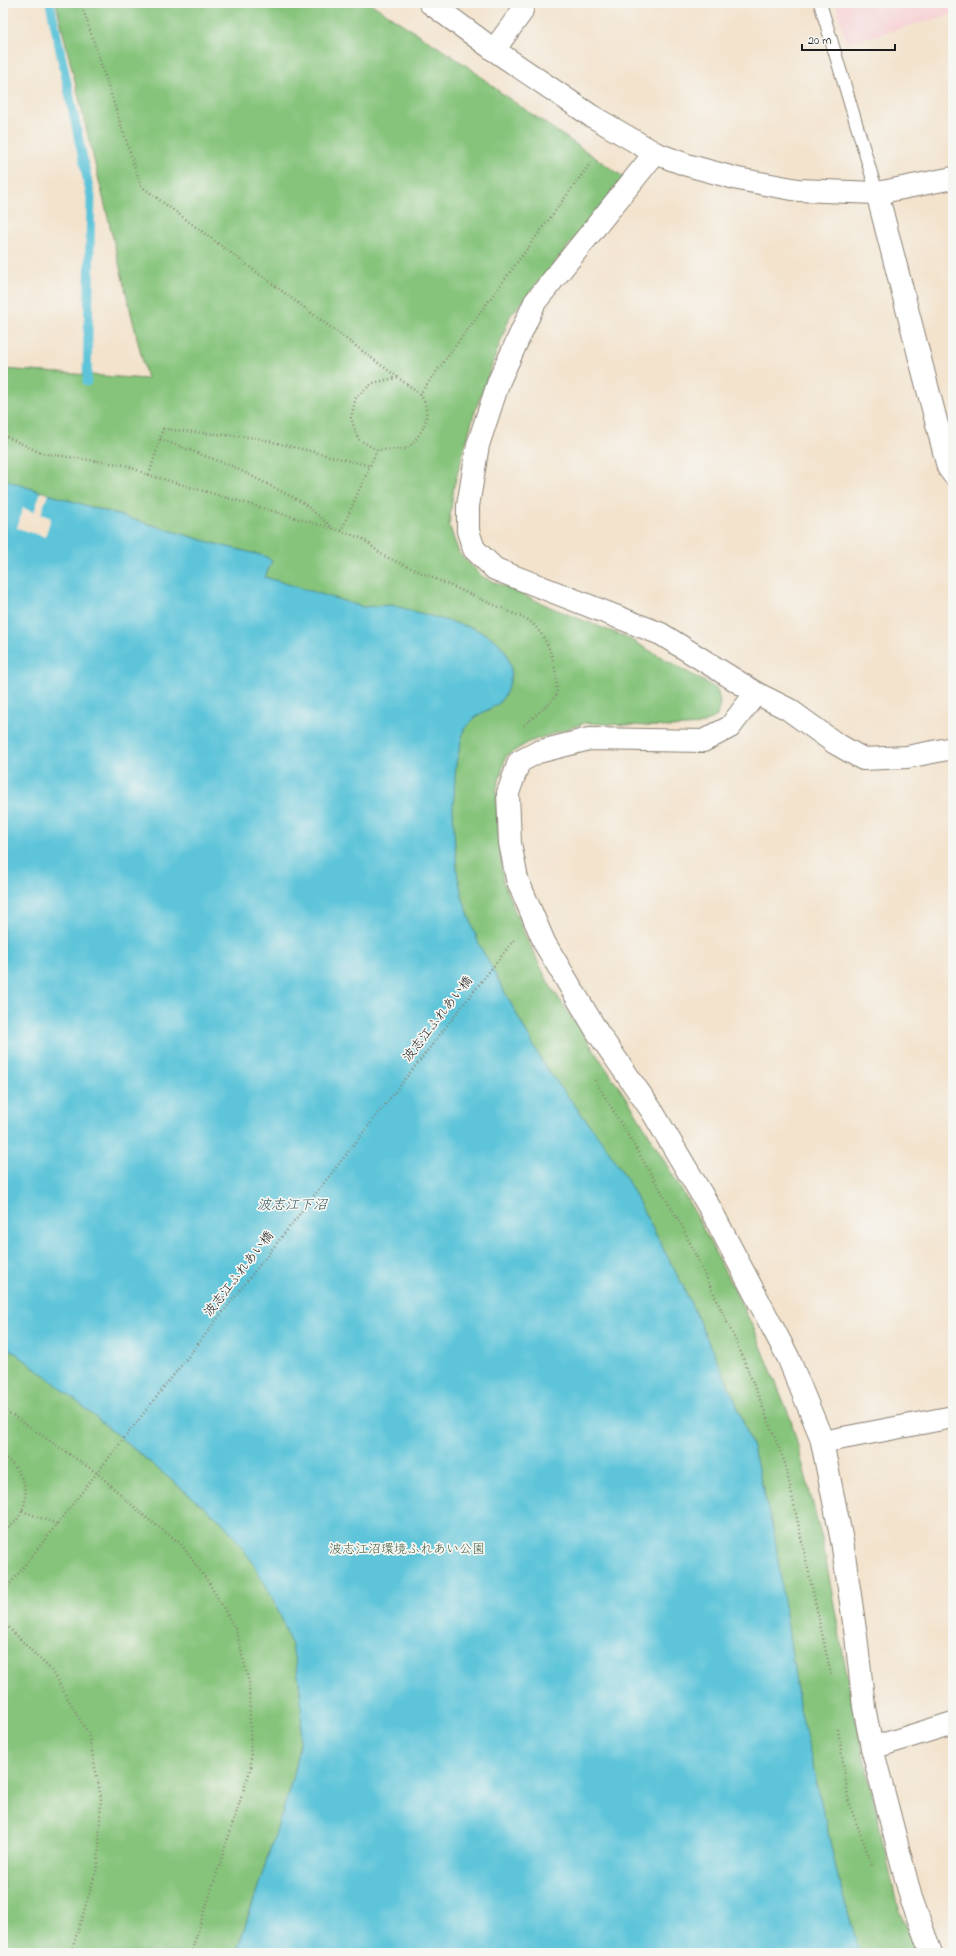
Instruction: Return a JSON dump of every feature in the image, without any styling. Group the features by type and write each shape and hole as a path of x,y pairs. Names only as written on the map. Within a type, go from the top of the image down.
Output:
{"street":[{"path":"430,3 494,50 590,115 655,153 687,165 738,179 798,190 877,192 953,178"},
{"path":"494,50 521,13 524,3"},
{"path":"655,153 535,302 499,381 478,445 468,506 468,531 474,549 496,569 661,634 756,693 788,709 835,743 863,759 906,757 953,748"},
{"path":"877,192 948,467 953,474"},
{"path":"756,693 730,728 703,741 589,739 538,752 519,762 508,793 510,843 517,880 545,944 598,1032 652,1111 711,1210 788,1356 822,1442 842,1541 856,1636 864,1707 872,1748 910,1898 931,1953"},
{"path":"822,1442 953,1417"},
{"path":"872,1748 953,1723"}],"lane":[{"path":"820,3 877,192"}],"path":[{"path":"81,3 141,186 399,377 425,400 427,420 419,437 407,449 377,450 358,439 351,418 356,397 373,383 399,377"},
{"path":"420,394 592,161"},
{"path":"149,475 163,429 256,438 370,466"},
{"path":"160,440 232,466 302,502 335,529"},
{"path":"341,531 377,450"},
{"name":"波志江ふれあい橋","path":"3,1593 514,940"},
{"path":"3,1409 97,1473 144,1516 181,1544 200,1570 236,1630 248,1682 251,1767 191,1953"},
{"path":"3,1456 13,1463 21,1473 25,1486 26,1499 22,1511 14,1523 3,1532"},
{"path":"22,1511 57,1524"},
{"path":"3,1622 51,1670 88,1733 101,1797 98,1865 71,1953"}],"shaded area":[{"path":"835,3 953,3 953,14 847,43"}],"green space":[{"name":"波志江下沼","path":"56,3 370,3 470,68 501,93 625,178 510,316 474,414 454,486 449,525 459,553 483,577 557,610 626,637 717,689 720,702 717,716 700,725 671,727 585,723 529,742 506,756 496,791 503,881 523,931 549,984 635,1111 695,1213 755,1331 791,1420 822,1539 852,1702 898,1909 919,1953 3,1953 3,369 147,379"}],"water":[{"name":"波志江下沼","path":"3,479 41,492 216,544 265,556 272,561 265,577 363,607 392,605 473,628 488,635 499,643 507,654 511,668 510,682 505,695 498,704 477,716 464,729 456,764 453,809 458,877 463,899 479,944 544,1065 605,1145 625,1176 682,1284 733,1395 753,1448 775,1538 799,1704 839,1881 860,1953 236,1953 284,1806 292,1779 300,1738 301,1709 299,1680 293,1651 283,1623 257,1570 223,1523 46,1376 3,1344"}],"pier":[{"path":"41,492 48,494 41,514 51,518 45,537 17,528 23,508 34,512"}],"waterway":[{"path":"50,3 91,197 87,382"}],"park label":[{"name":"波志江沼環境ふれあい公園","path":"407,1549"}]}
